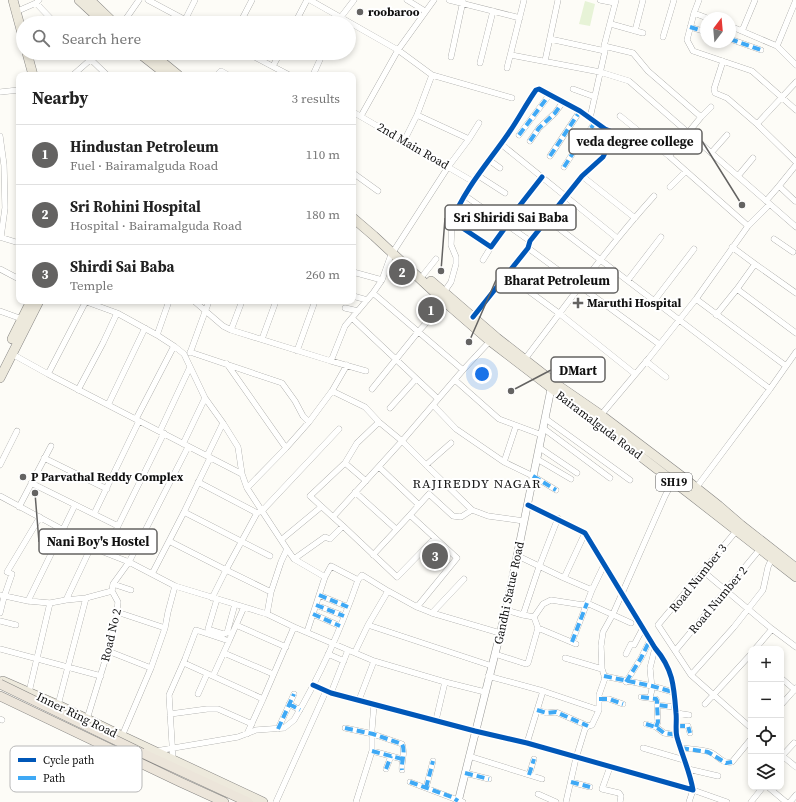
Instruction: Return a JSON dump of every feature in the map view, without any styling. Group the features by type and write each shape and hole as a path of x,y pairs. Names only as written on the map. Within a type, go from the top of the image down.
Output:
{"highway":[{"path":"1,683 128,746"},
{"name":"Inner Ring Road","path":"0,696 105,746"},
{"path":"142,753 248,802"},
{"name":"Inner Ring Road","path":"142,764 224,802"}],"main road":[{"path":"13,0 17,16"},
{"path":"18,0 22,16"},
{"path":"79,0 99,16"},
{"path":"90,0 101,16"},
{"path":"29,60 32,72"},
{"path":"33,60 36,72"},
{"path":"147,60 160,72"},
{"path":"160,60 174,72"},
{"name":"Bairamalguda Road","path":"356,213 380,233 394,251 445,302 490,341 554,387 796,577"},
{"name":"Bairamalguda Road","path":"356,220 424,274 473,317 525,359 554,387 601,415 719,506 796,568"},
{"path":"0,364 30,304"},
{"path":"0,378 37,304"},
{"name":"Inner Ring Road","path":"1,683 29,692 58,705 263,802"}],"street":[{"path":"128,16 139,0"},
{"path":"148,0 178,16"},
{"path":"187,16 195,0"},
{"path":"244,16 252,0"},
{"path":"299,16 307,0"},
{"path":"310,0 339,16"},
{"path":"342,16 354,0"},
{"path":"407,0 425,11"},
{"path":"361,116 398,50 434,0"},
{"path":"449,0 463,2 520,18"},
{"path":"508,68 524,0"},
{"path":"545,61 558,0"},
{"path":"590,118 615,2 600,0"},
{"path":"636,30 643,0"},
{"path":"662,37 674,0"},
{"path":"699,0 687,40 693,52 752,71 796,110"},
{"path":"742,31 755,0"},
{"path":"777,46 796,0"},
{"path":"20,10 37,1 49,16"},
{"path":"451,57 463,2"},
{"path":"480,62 493,11"},
{"path":"694,13 700,15"},
{"path":"610,24 644,33"},
{"path":"356,26 398,50 432,74 512,98"},
{"path":"690,27 700,30"},
{"path":"736,28 777,46 796,64"},
{"path":"550,39 634,53 648,71 701,117"},
{"path":"736,41 761,50"},
{"path":"511,55 600,72 629,81 796,227"},
{"path":"77,72 91,60 104,72"},
{"path":"261,60 284,72"},
{"path":"273,66 276,60"},
{"path":"314,72 320,60"},
{"path":"601,415 696,299 732,247 768,203 796,163 757,124 727,98 715,93 714,89 723,61"},
{"path":"404,141 417,115 432,74"},
{"path":"757,124 796,82"},
{"path":"444,292 451,282 456,264 456,256 451,245 452,221 472,181 501,144 536,90 539,89 550,94 615,133 603,157 582,176 530,241 528,248 473,317"},
{"path":"573,89 595,97"},
{"path":"0,92 16,90"},
{"path":"519,135 550,94"},
{"path":"530,141 539,128 555,113 562,102"},
{"path":"669,156 711,107"},
{"path":"550,156 580,111"},
{"name":"2nd Main Road","path":"356,114 472,181"},
{"path":"417,115 469,139"},
{"path":"620,116 669,156 748,226"},
{"path":"564,167 580,142 584,141 595,122"},
{"path":"331,361 345,326 382,280 394,251 448,167 479,123"},
{"path":"711,153 727,135"},
{"path":"0,136 5,208 1,237 16,242"},
{"path":"501,144 617,238"},
{"path":"738,176 753,158"},
{"path":"489,160 500,168"},
{"path":"670,187 686,171"},
{"path":"356,175 378,191"},
{"path":"477,175 505,193"},
{"path":"582,176 635,218"},
{"path":"483,260 517,209 542,177"},
{"path":"779,186 795,201"},
{"path":"464,195 530,241"},
{"path":"525,359 560,314 579,286 617,238 654,196"},
{"path":"548,220 770,389"},
{"path":"452,221 491,247"},
{"path":"628,280 661,237"},
{"path":"774,240 795,251"},
{"path":"732,247 796,293"},
{"path":"528,248 659,344"},
{"path":"654,301 694,249"},
{"path":"424,274 436,259"},
{"path":"716,315 755,264"},
{"path":"1,271 16,278"},
{"path":"356,273 382,280"},
{"path":"507,275 560,314 635,374"},
{"path":"737,289 796,333"},
{"path":"373,293 463,370"},
{"path":"356,297 367,300"},
{"path":"696,299 786,366"},
{"path":"372,389 395,359 445,302"},
{"path":"48,374 83,304"},
{"path":"93,304 117,313 145,328 184,354 205,398 238,447 242,474 259,512 281,540 294,560 325,577"},
{"path":"157,335 168,304"},
{"path":"198,304 223,326 231,330 366,371"},
{"path":"187,359 208,304"},
{"path":"231,330 241,304"},
{"path":"262,339 275,304"},
{"path":"297,350 314,304"},
{"path":"345,308 358,311"},
{"path":"0,311 22,319"},
{"path":"78,390 117,313"},
{"path":"352,318 438,399"},
{"path":"108,405 145,328"},
{"path":"333,517 490,341"},
{"path":"94,514 174,346"},
{"path":"190,352 282,383 295,401 303,416 309,422"},
{"path":"12,354 78,390 242,474"},
{"path":"696,488 795,356"},
{"path":"646,361 666,377"},
{"path":"227,364 286,448"},
{"path":"247,488 309,422 332,391 347,365"},
{"path":"106,553 190,368"},
{"path":"390,408 416,379"},
{"path":"454,380 499,419 516,426 543,432 610,478"},
{"name":"Gandhi Statue Road","path":"460,802 465,773 484,692 506,610 537,459 554,387"},
{"path":"332,391 365,407 378,422 402,441 472,510 488,516 524,521"},
{"path":"183,444 205,398"},
{"path":"433,405 456,429 504,462 534,476 556,490"},
{"path":"546,418 630,480"},
{"path":"378,422 357,443 345,463 310,496 397,577 435,538"},
{"path":"152,574 184,512 223,423"},
{"path":"504,462 516,426"},
{"path":"234,606 227,633 224,634 208,629 215,600 226,570 259,512 339,429"},
{"path":"0,465 17,431"},
{"path":"426,465 450,443"},
{"path":"19,506 51,446"},
{"path":"112,591 113,584 129,562 188,447"},
{"path":"540,448 577,473"},
{"path":"44,458 107,489"},
{"path":"537,459 571,479"},
{"path":"345,463 366,481"},
{"path":"379,467 419,505"},
{"path":"566,802 576,758 585,729 588,726 592,726 599,710 599,700 604,676 602,669 601,646 603,632 613,614 664,496 673,481"},
{"path":"198,482 259,512"},
{"path":"31,483 118,526"},
{"path":"355,492 396,529"},
{"path":"373,555 429,494 453,516 464,516 472,510"},
{"path":"0,496 106,553 129,562 175,586 234,606 244,607 267,614 374,661 484,692"},
{"path":"28,601 75,505"},
{"path":"528,505 558,518 585,533 670,670 674,683 673,692 676,710 677,735 693,790 689,802"},
{"path":"281,540 321,507"},
{"path":"184,512 270,556"},
{"path":"410,515 457,558 416,607"},
{"path":"7,572 40,517"},
{"path":"523,615 539,567 558,518"},
{"path":"294,560 325,537 330,539 342,526"},
{"name":"Road Number 3","path":"675,651 658,625 704,572 737,530"},
{"path":"564,578 585,533"},
{"path":"169,541 271,592"},
{"path":"66,600 92,545"},
{"path":"267,614 271,592 287,549"},
{"name":"Road Number 2","path":"675,651 760,549"},
{"path":"518,556 539,567 592,590"},
{"path":"691,675 749,609 763,590 768,567 772,558"},
{"path":"538,628 574,643 592,590 604,565"},
{"path":"308,632 325,577 331,566 358,580"},
{"path":"0,569 12,574 2,596 0,613"},
{"path":"704,572 796,648"},
{"path":"156,751 238,737 256,730 284,728 290,724 300,710 328,654 358,580 362,575 416,607 500,633"},
{"path":"432,613 464,579"},
{"path":"113,584 131,590"},
{"path":"122,736 151,668 165,628 175,586"},
{"name":"Road No 2","path":"2,596 50,604 66,600 86,598 112,591 118,602 117,612 101,676 87,719"},
{"path":"355,652 368,625 388,591"},
{"path":"320,595 348,607"},
{"path":"58,705 69,668 86,598"},
{"path":"534,618 543,604 552,600 583,605 587,603 631,623"},
{"path":"29,692 50,604"},
{"path":"316,605 344,616"},
{"path":"198,694 224,653 244,607"},
{"path":"506,610 534,618"},
{"path":"117,612 165,628"},
{"path":"313,614 340,626"},
{"path":"495,654 526,664 528,663 538,628 534,618"},
{"path":"0,621 16,625"},
{"path":"236,625 286,647"},
{"path":"368,625 492,666"},
{"path":"247,734 294,627"},
{"path":"626,654 631,644 634,645 643,628"},
{"path":"758,646 772,629"},
{"path":"173,759 169,695 184,663 196,630 229,641"},
{"path":"626,682 650,640"},
{"path":"650,698 652,686 650,668 655,648"},
{"path":"0,649 36,660 101,676"},
{"path":"276,802 348,650"},
{"path":"108,651 151,668"},
{"path":"675,651 691,675 748,725"},
{"path":"224,653 273,674"},
{"path":"328,654 344,661"},
{"path":"705,704 748,657"},
{"path":"566,658 602,669"},
{"path":"359,700 374,661"},
{"path":"184,663 263,699"},
{"path":"488,676 543,691 599,710"},
{"path":"604,676 673,692"},
{"path":"784,680 795,689 784,702"},
{"path":"436,720 446,682"},
{"path":"313,685 328,692 526,743 693,790 727,802"},
{"path":"526,743 543,691"},
{"path":"278,728 294,694"},
{"path":"641,697 657,700 658,722 656,727"},
{"path":"599,700 609,699 624,704"},
{"path":"289,704 300,710"},
{"path":"356,802 372,750 374,704"},
{"path":"657,705 689,715"},
{"path":"170,714 206,709 218,709 252,724"},
{"path":"537,710 547,713 556,712 588,726"},
{"path":"646,724 656,727 664,733 677,735"},
{"path":"677,726 688,726 690,733"},
{"path":"345,728 373,734 402,744 404,748 402,770"},
{"path":"681,748 708,752 720,760 729,763 732,762 748,743"},
{"path":"784,756 794,743"},
{"path":"643,748 684,760"},
{"path":"372,750 402,759"},
{"path":"386,769 390,756"},
{"path":"469,756 542,779"},
{"path":"529,775 534,759"},
{"path":"784,759 796,767"},
{"path":"426,788 434,761"},
{"path":"610,767 602,789 619,793 621,796 620,802"},
{"path":"688,769 718,776"},
{"path":"465,773 489,779"},
{"path":"410,782 452,797 460,802"},
{"path":"571,782 590,788"},
{"path":"751,802 761,790"},
{"path":"772,790 786,802"},
{"path":"538,794 556,802"},
{"path":"790,802 796,795"}],"green space":[{"path":"585,1 595,4 590,26 579,24"}],"marked path":[{"path":"690,27 700,30"},
{"path":"736,41 761,50"},
{"path":"519,135 550,94"},
{"path":"530,141 539,128 555,113 563,102"},
{"path":"550,156 580,111"},
{"path":"564,167 595,122"},
{"path":"533,476 556,490"},
{"path":"319,595 348,607"},
{"path":"572,642 587,603"},
{"path":"316,605 344,616"},
{"path":"313,614 340,626"},
{"path":"626,682 650,640"},
{"path":"604,676 673,692"},
{"path":"278,729 294,694"},
{"path":"641,697 656,699 657,705 675,707"},
{"path":"599,699 609,699 623,704"},
{"path":"289,704 300,710"},
{"path":"656,727 658,722 657,705"},
{"path":"537,710 547,713 556,712 588,726"},
{"path":"646,724 656,727 664,733 677,735"},
{"path":"677,726 688,726 690,733"},
{"path":"345,728 373,734 402,744 404,750 402,770"},
{"path":"681,748 708,752 726,763 732,762"},
{"path":"372,751 402,759"},
{"path":"386,769 391,756"},
{"path":"529,775 534,759"},
{"path":"426,788 433,761"},
{"path":"465,773 489,779"},
{"path":"410,782 452,797 458,801"},
{"path":"571,782 590,787"}],"cycle path":[{"path":"473,317 528,248 530,241 582,176 603,157 615,133 605,129 580,111 539,89 536,90 512,129 477,176 463,198 452,221 491,247 517,209 542,177"},
{"path":"313,685 331,693 475,731 527,743 693,790 677,737 672,678 666,663 655,648 585,533 528,505"}],"place":[{"name":"roobaroo","path":"360,12"},
{"name":"veda degree college","path":"742,205"},
{"name":"Sri Shiridi Sai Baba","path":"441,271"},
{"name":"Sri Rohini Hospital","path":"402,272"},
{"name":"Maruthi Hospital","path":"578,303"},
{"name":"Hindustan Petroleum","path":"431,310"},
{"name":"Bharat Petroleum","path":"469,342"},
{"name":"DMart","path":"511,391"},
{"name":"P Parvathal Reddy Complex","path":"23,477"},
{"name":"Nani Boy's Hostel","path":"35,493"},
{"name":"Shirdi Sai Baba","path":"435,556"}],"district":[{"name":"RAJIREDDY NAGAR","path":"477,483"}]}
